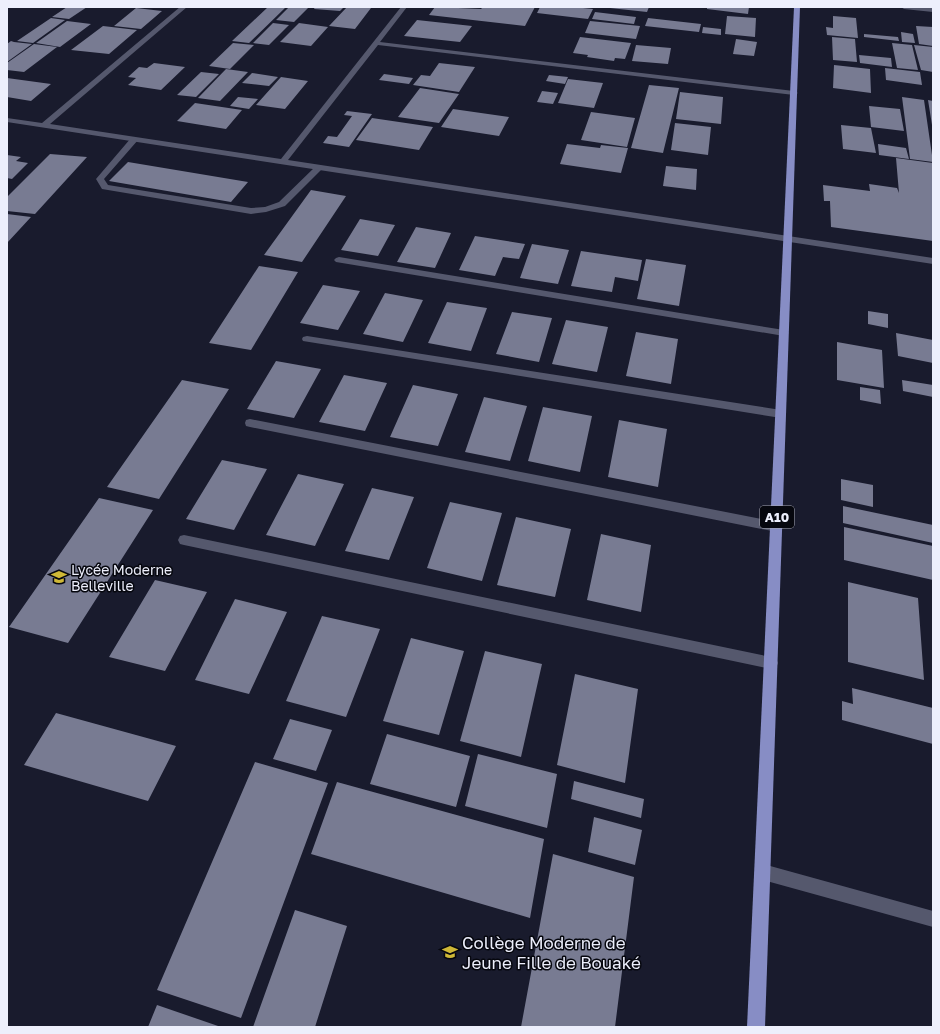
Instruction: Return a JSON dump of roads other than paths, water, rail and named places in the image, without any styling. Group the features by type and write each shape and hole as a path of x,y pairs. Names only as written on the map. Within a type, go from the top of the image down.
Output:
{"main road":[{"name":"A10","path":"756,1027 797,7"}],"street":[{"path":"43,126 184,7"},
{"path":"283,162 404,7"},
{"path":"904,7 933,10"},
{"path":"376,43 794,93"},
{"path":"7,120 933,261"},
{"path":"134,140 100,179 105,187 251,211 266,209 282,204 319,168"},
{"path":"339,260 784,333"},
{"path":"307,339 781,414"},
{"path":"250,423 777,527"},
{"path":"184,540 771,664"},
{"path":"763,872 933,919"}],"place":[{"name":"Lycée Moderne Belleville","path":"59,577"},
{"name":"Collège Moderne de Jeune Fille de Bouaké","path":"450,952"}]}
